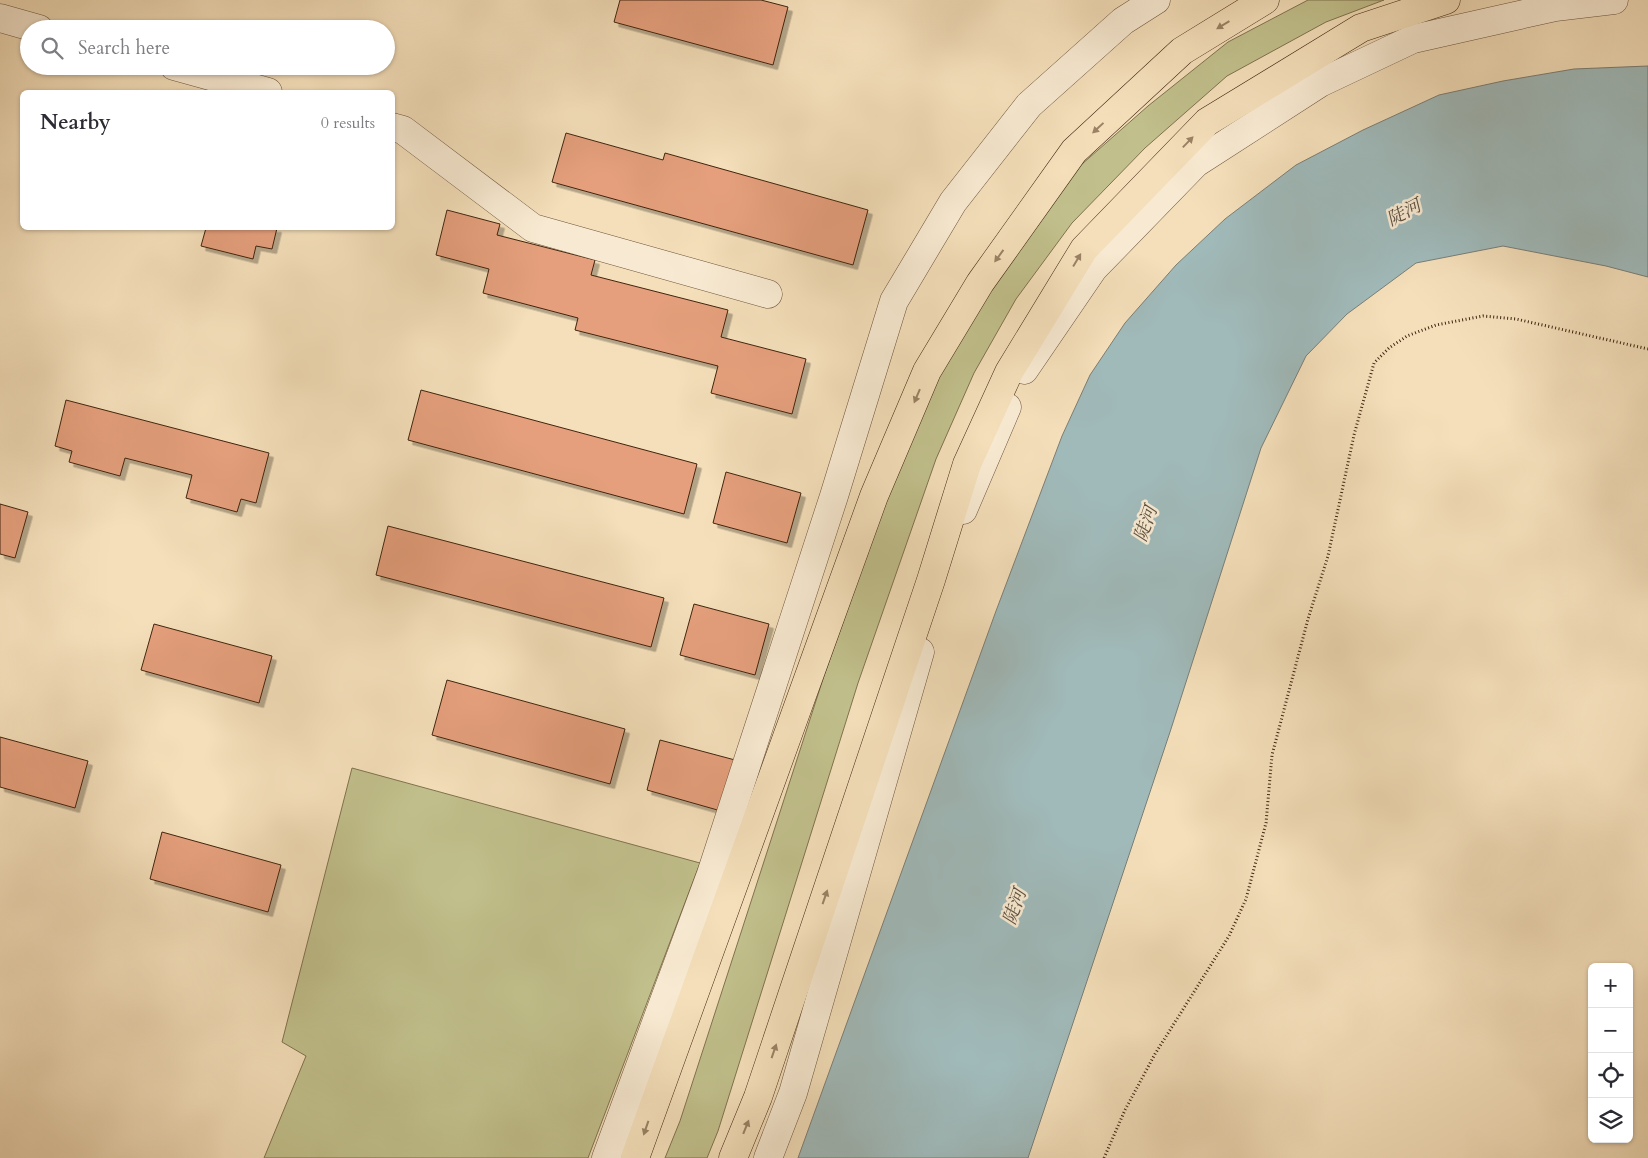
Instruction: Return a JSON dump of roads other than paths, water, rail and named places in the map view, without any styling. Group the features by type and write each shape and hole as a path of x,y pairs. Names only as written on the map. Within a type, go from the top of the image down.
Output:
{"main road":[{"path":"635,1158 874,496 927,371 980,283 1074,151 1182,51 1265,0"},
{"path":"733,1158 768,1069 931,580 967,464 1009,372 1084,249 1206,122 1361,28 1446,0"}],"street":[{"path":"606,1158 711,874 834,496 894,301 953,202 1029,105 1123,21 1156,0"},
{"path":"768,1158 793,1093 955,528 1021,374 1094,269 1196,163 1320,83 1413,39 1555,7 1614,0"},
{"path":"0,18 20,24"},
{"path":"207,75 261,90"},
{"path":"398,129 533,228 768,294"}],"water":[{"name":"陡河","path":"1648,66 1648,277 1606,266 1503,246 1416,263 1347,314 1306,356 1261,448 1170,732 1028,1158 798,1158 996,611 1062,436 1090,375 1125,323 1176,265 1225,219 1296,165 1363,130 1439,95 1503,81 1574,69"}]}
